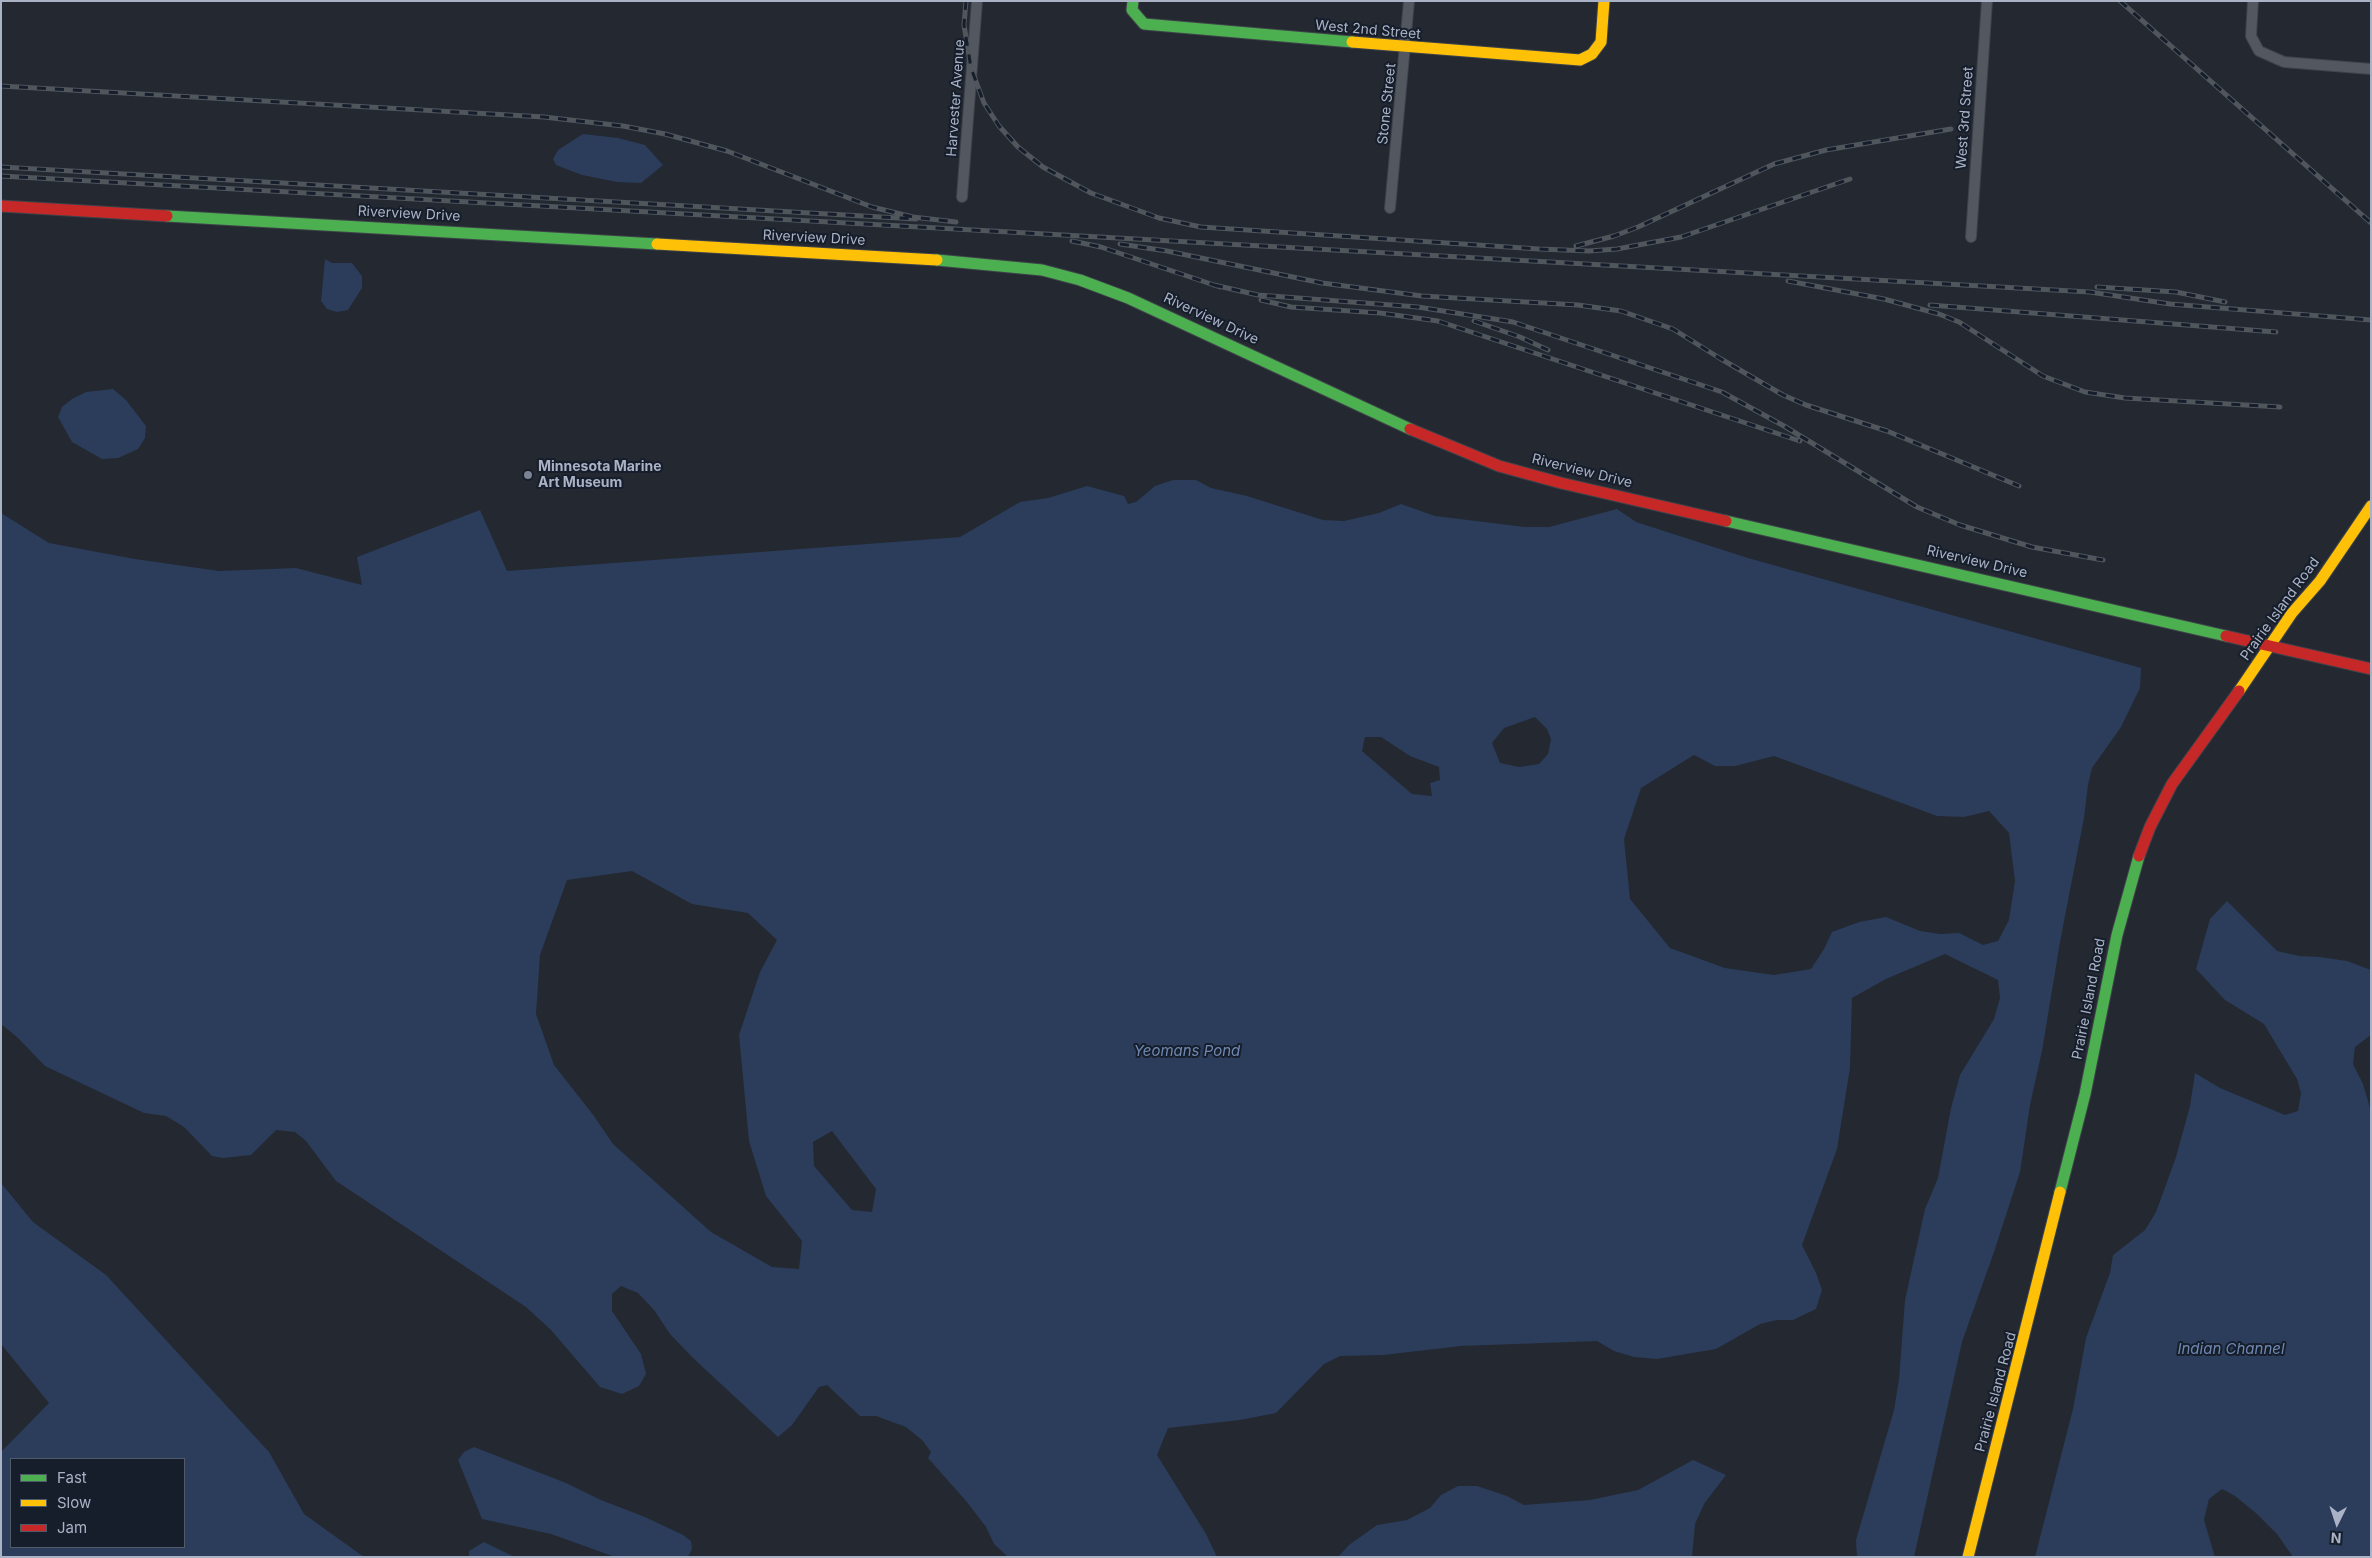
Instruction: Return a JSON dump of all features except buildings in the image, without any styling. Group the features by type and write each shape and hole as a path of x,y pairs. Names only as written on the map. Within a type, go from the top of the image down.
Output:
{"street":[{"name":"Harvester Avenue","path":"962,197 977,1"},
{"name":"Stone Street","path":"1390,208 1409,1"},
{"name":"West 2nd Street","path":"1133,6 1144,24 1406,48 1580,60 1592,54 1601,42 1604,1"},
{"name":"West 3rd Street","path":"1971,237 1987,1"},
{"path":"2253,1 2251,36 2259,52 2284,62 2371,69"},
{"name":"Riverview Drive","path":"1,206 975,262 1042,270 1080,280 1136,302 1411,430 1499,466 1561,483 2371,669"},
{"name":"Prairie Island Road","path":"1968,1557 2085,1094 2134,868 2150,827 2172,784 2248,679 2268,646 2292,613 2320,582 2371,506"}],"water":[{"path":"583,134 618,138 645,145 663,165 641,183 617,182 582,175 556,165 553,159 558,150"},
{"path":"325,259 332,263 352,263 362,276 362,288 348,310 337,312 327,309 321,301"},
{"path":"113,389 126,400 146,426 145,438 138,449 118,458 102,459 72,442 58,417 62,407 72,399 86,392"},
{"name":"Yeomans Pond","path":"1173,480 1196,480 1211,488 1247,496 1323,520 1344,521 1379,513 1401,504 1435,516 1525,527 1549,527 1617,509 1636,522 1748,558 2141,668 2140,688 2121,727 2092,768 2042,1051 2030,1105 2020,1172 1962,1342 1914,1557 1857,1557 1856,1540 1894,1410 1899,1379 1905,1300 1925,1209 1938,1178 1951,1108 1960,1075 1994,1019 2000,998 1998,980 1945,954 1886,979 1852,998 1850,1068 1837,1149 1802,1245 1822,1290 1816,1309 1793,1320 1777,1320 1760,1324 1716,1349 1657,1359 1634,1357 1614,1351 1597,1341 1461,1346 1383,1355 1340,1356 1324,1364 1276,1413 1240,1420 1168,1428 1157,1455 1206,1534 1217,1557 1008,1557 994,1544 986,1527 928,1458 931,1452 922,1440 906,1427 876,1416 860,1416 827,1385 819,1387 792,1425 778,1437 692,1357 670,1334 654,1310 638,1293 621,1286 612,1294 612,1311 641,1354 646,1374 639,1386 622,1394 600,1387 551,1330 526,1307 336,1181 306,1141 295,1132 276,1130 251,1155 223,1158 212,1156 184,1127 166,1116 144,1113 45,1066 18,1038 1,1024 1,513 49,543 135,559 219,571 296,568 362,585 357,557 480,510 507,571 960,537 1020,502 1048,498 1087,486 1124,496 1128,504 1136,502 1155,486","holes":["1535,717 1547,729 1551,739 1548,754 1539,764 1519,767 1500,763 1492,743 1504,728","1365,737 1381,737 1410,756 1439,767 1440,780 1430,783 1432,796 1412,794 1362,751","1694,755 1715,766 1735,766 1774,756 1937,816 1964,817 1989,811 2009,833 2015,881 2009,920 1998,941 1983,945 1959,933 1940,934 1920,931 1886,917 1859,922 1832,932 1811,969 1774,975 1725,968 1670,948 1630,899 1624,839 1641,788","632,871 692,904 748,913 777,940 760,972 739,1035 749,1141 766,1196 802,1241 799,1269 772,1267 711,1232 613,1144 594,1116 554,1065 536,1014 540,955 567,880","832,1131 876,1189 872,1212 852,1210 814,1166 813,1142"]},
{"name":"Indian Channel","path":"2227,901 2277,951 2299,956 2347,961 2371,970 2371,1035 2355,1047 2353,1064 2363,1084 2371,1111 2371,1557 2293,1557 2277,1534 2257,1514 2235,1496 2222,1489 2209,1499 2204,1520 2215,1557 2035,1557 2073,1409 2086,1338 2110,1273 2113,1255 2145,1230 2156,1212 2176,1157 2190,1106 2195,1073 2220,1088 2285,1115 2298,1111 2301,1093 2297,1079 2264,1024 2225,1000 2196,969 2210,919"},
{"path":"1,1183 33,1222 106,1275 269,1452 304,1514 364,1557 1,1557 1,1452 49,1403 1,1344"},
{"path":"474,1447 566,1483 601,1500 645,1517 683,1535 691,1541 692,1549 688,1557 615,1557 551,1534 482,1519 458,1460 464,1452"},
{"path":"1693,1460 1726,1475 1704,1504 1695,1524 1692,1557 1338,1557 1349,1545 1377,1525 1407,1520 1430,1508 1441,1495 1458,1486 1477,1486 1507,1496 1524,1505 1590,1500 1638,1490"},
{"path":"484,1542 515,1557 469,1557 469,1551"}],"railway":[{"path":"966,1 964,25 971,68 984,103 999,126 1018,147 1043,167 1091,193 1159,218 1201,227 1539,249 1589,251 1617,249 1681,237 1850,179"},
{"path":"2120,1 2371,223"},
{"path":"1,86 544,117 623,126 665,134 727,151 872,207 913,217 956,222"},
{"path":"1576,246 1614,236 1638,227 1774,164 1826,150 1951,129"},
{"path":"1,167 916,219"},
{"path":"1,176 2090,292 2170,304 2371,320"},
{"path":"1072,241 1101,247 1220,287"},
{"path":"1120,244 1167,251 1322,283 1422,296 1578,305 1621,311 1673,329 1783,395 1806,405 1887,431 2019,486"},
{"path":"1788,281 1884,299 1939,314 1959,322 2043,376 2085,392 2125,398 2280,407"},
{"path":"1214,285 1258,295 1418,307 1513,322 1722,392 1784,426 1917,507 1960,525 2032,547 2103,560"},
{"path":"2097,287 2176,292 2225,302"},
{"path":"1261,300 1291,307 1380,313 1438,321 1800,441"},
{"path":"1930,305 2276,332"},
{"path":"1474,321 1520,337 1548,350"}],"traffic: fast":[{"path":"1133,1 1132,10 1144,24 1352,42"},
{"path":"167,216 657,244"},
{"path":"937,260 1042,270 1080,280 1128,298 1410,429"},
{"path":"1726,521 2226,636"},
{"path":"2060,1192 2085,1094 2117,935 2139,856"}],"traffic: slow":[{"path":"1352,42 1580,60 1592,54 1601,42 1604,1"},
{"path":"657,244 937,260"},
{"path":"2239,691 2292,613 2320,581 2371,506"},
{"path":"1968,1557 2060,1192"}],"traffic: jam":[{"path":"1,206 167,216"},
{"path":"1410,429 1499,466 1561,483 1726,521"},
{"path":"2226,636 2371,669"},
{"path":"2139,856 2150,827 2172,784 2239,691"}],"place":[{"name":"Minnesota Marine Art Museum","path":"528,475"}]}
